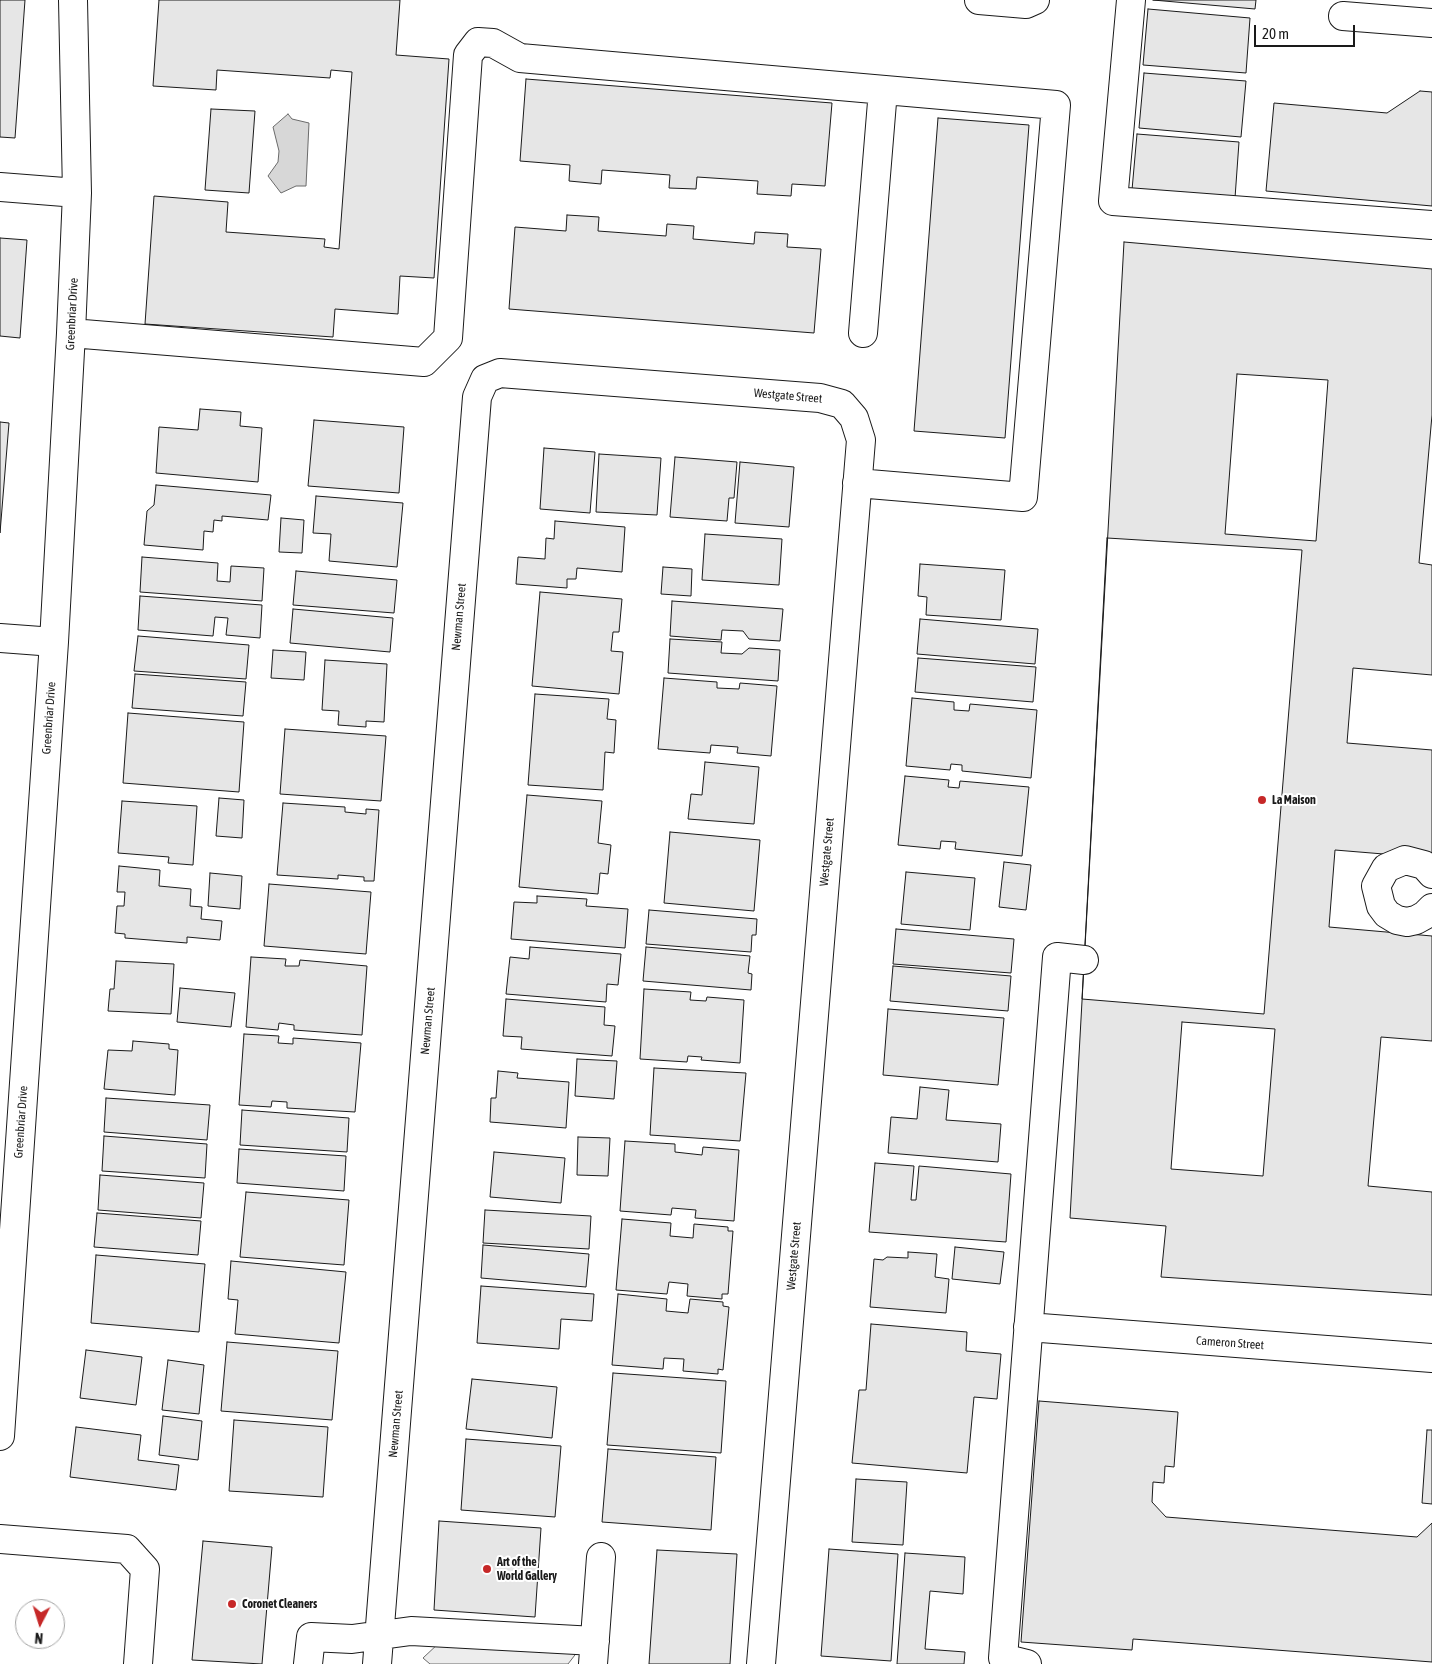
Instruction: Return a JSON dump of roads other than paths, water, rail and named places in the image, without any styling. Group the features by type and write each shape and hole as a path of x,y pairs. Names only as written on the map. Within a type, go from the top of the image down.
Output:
{"street":[{"name":"Greenbriar Drive","path":"0,1436 54,642 71,333 77,193 73,0"},
{"path":"979,0 1026,4 1035,0"},
{"path":"1131,0 1113,200 1432,225"},
{"path":"1343,16 1432,23"},
{"path":"71,333 424,362 448,338 468,56 478,42 493,43 520,58 1056,105 1023,497 857,483"},
{"path":"863,333 883,90"},
{"path":"0,187 77,193"},
{"name":"Westgate Street","path":"485,379 500,373 820,398 842,404 854,418 860,440 761,1664"},
{"name":"Newman Street","path":"377,1664 476,407 477,397 485,379"},
{"path":"0,638 54,642"},
{"path":"1432,874 1424,866 1405,860 1386,868 1376,886 1381,906 1387,914 1397,920 1407,922 1416,920 1432,908"},
{"path":"1028,1664 1003,1658 1057,957 1084,960"},
{"name":"Cameron Street","path":"1028,1327 1432,1358"},
{"path":"0,1539 127,1550 145,1568 138,1664"},
{"path":"308,1664 311,1637 352,1639 411,1631 594,1652 601,1556"}],"place":[{"name":"La Maison","path":"1262,800"},
{"name":"Art of the World Gallery","path":"487,1569"},
{"name":"Coronet Cleaners","path":"232,1604"}]}
